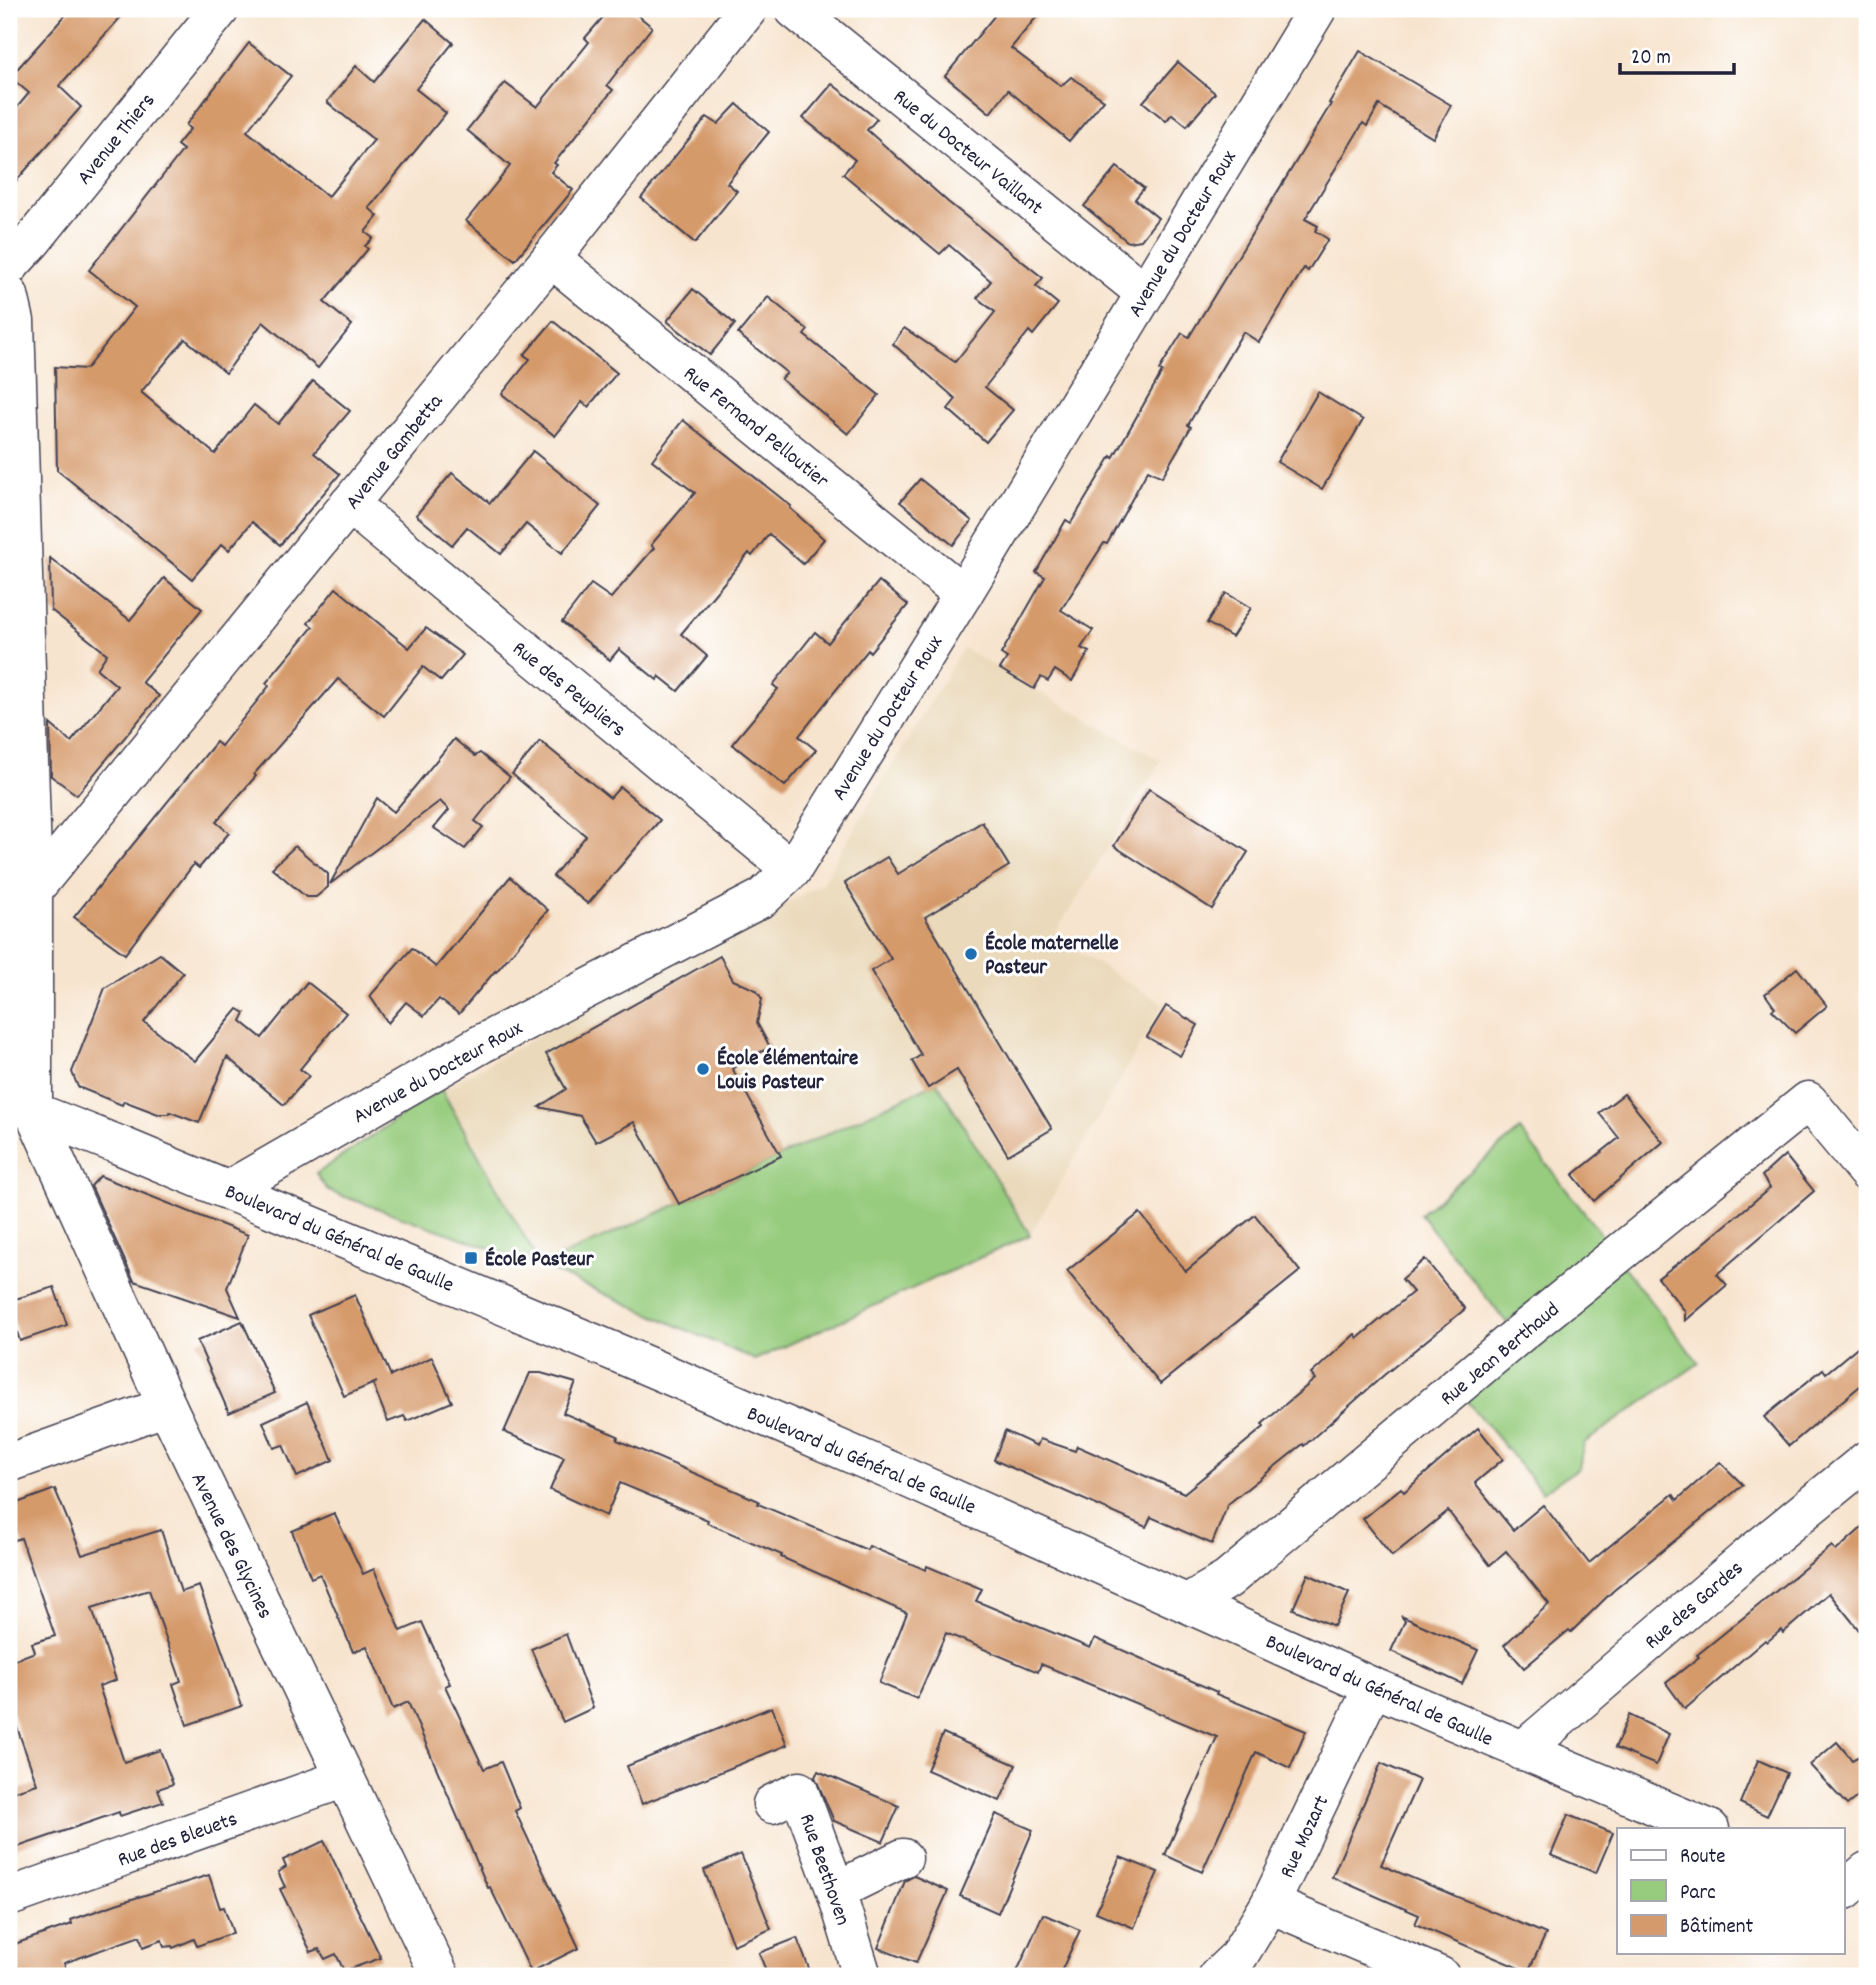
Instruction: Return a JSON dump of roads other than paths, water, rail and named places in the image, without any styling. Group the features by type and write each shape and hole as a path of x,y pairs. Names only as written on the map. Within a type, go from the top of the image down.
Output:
{"street":[{"name":"Avenue Thiers","path":"9,266 220,9"},
{"name":"Avenue Gambetta","path":"33,890 551,258 748,9"},
{"name":"Rue du Docteur Vaillant","path":"794,9 1145,293"},
{"name":"Avenue du Docteur Roux","path":"228,1190 481,1044 762,898 792,870 963,594 1317,9"},
{"name":"Rue Fernand Pelloutier","path":"551,258 963,594"},
{"path":"9,295 15,321 33,890 21,1106"},
{"name":"Rue des Peupliers","path":"349,504 792,870"},
{"name":"Rue Jean Berthaud","path":"1189,1602 1227,1580 1522,1332 1808,1101 1867,1172"},
{"name":"Boulevard du Général de Gaulle","path":"21,1106 228,1190 787,1426 1189,1602 1373,1686 1708,1828"},
{"name":"Avenue des Glycines","path":"21,1106 440,1976"},
{"path":"9,1463 167,1406"},
{"name":"Rue des Gardes","path":"1522,1751 1748,1557 1867,1460"},
{"name":"Rue Mozart","path":"1219,1976 1238,1957 1270,1904 1373,1686"},
{"name":"Rue des Bleuets","path":"9,1897 345,1778"},
{"name":"Rue Beethoven","path":"772,1804 799,1791 836,1891 862,1976"},
{"path":"836,1891 903,1858"},
{"path":"1270,1904 1440,1976"}],"place":[{"name":"École maternelle Pasteur","path":"971,954"},
{"name":"École élémentaire Louis Pasteur","path":"703,1069"},
{"name":"École Pasteur","path":"471,1258"}]}
